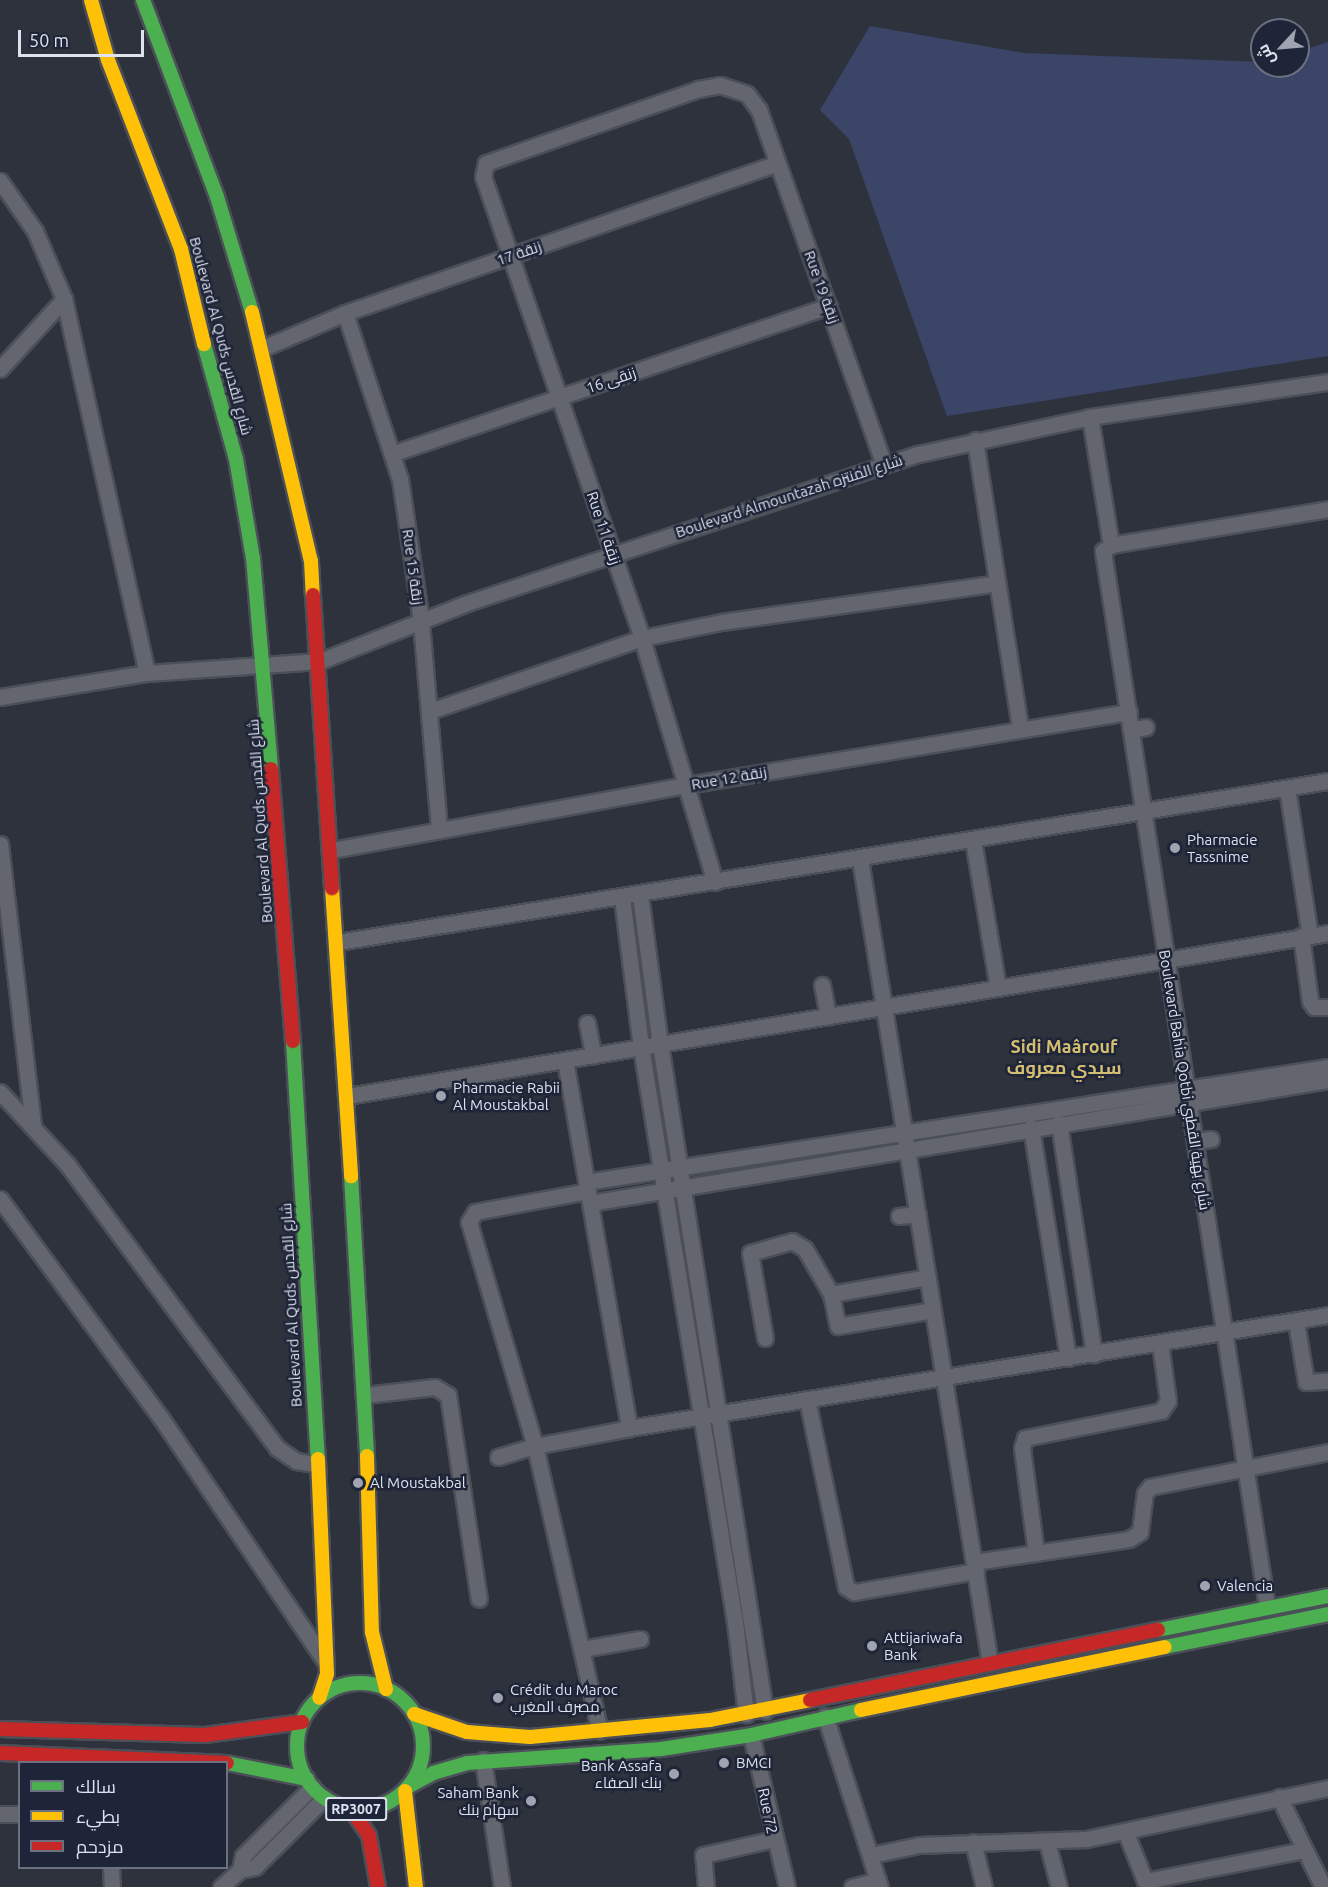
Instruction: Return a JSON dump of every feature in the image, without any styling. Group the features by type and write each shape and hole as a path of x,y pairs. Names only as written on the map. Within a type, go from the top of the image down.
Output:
{"main road":[{"name":"Boulevard Al Quds شارع القدس","path":"92,0 108,60 182,249 200,331 216,378 245,508 264,663 274,771 277,875 288,965 327,1666 319,1698"},
{"path":"143,0 217,197 263,348 310,561 320,661 365,1395 372,1632 386,1689"},
{"path":"414,1714 467,1732 493,1736 600,1731 746,1714 1328,1596"},
{"name":"RP3007","path":"319,1698 302,1722 297,1741 299,1761 309,1783 324,1798 351,1809 384,1805 407,1788 447,1768 483,1760 661,1749 751,1735 825,1716 1328,1614"},
{"path":"319,1698 351,1684 386,1689 402,1699 414,1714 423,1751 407,1788 416,1887"},
{"path":"0,1729 205,1735 302,1722"},
{"path":"0,1753 198,1761"},
{"path":"228,1763 309,1783"},
{"path":"351,1809 369,1836 378,1887"}],"street":[{"name":"Rue 19 زنقة","path":"483,177 484,167 492,159 698,88 720,85 747,94 759,110 885,464"},
{"name":"زنقة 17","path":"263,348 345,313 777,163"},
{"name":"Rue 11 زنقة","path":"483,177 642,638 715,882"},
{"path":"0,181 35,231 64,299 147,673"},
{"path":"0,369 64,299"},
{"name":"زنقى 16","path":"394,453 829,306"},
{"name":"Rue 15 زنقة","path":"345,313 394,453 421,622 439,829"},
{"name":"Boulevard Almountazah شارع المنتزه","path":"0,698 147,673 264,663 320,661 612,553 885,464 975,440 1090,417 1328,381"},
{"name":"Boulevard Bahia Qotbi شارع بهية القطبي","path":"1090,417 1128,712 1138,728 1144,812 1267,1607"},
{"path":"975,440 1020,729"},
{"path":"1107,549 1328,509"},
{"path":"430,711 642,638 721,622 997,583"},
{"name":"Rue 12 زنقة","path":"332,850 687,785 1128,712"},
{"path":"338,942 622,898 1328,781"},
{"path":"1287,788 1305,936 1310,1001 1314,1007 1328,1007"},
{"path":"973,840 998,988"},
{"path":"0,844 33,1125"},
{"path":"860,859 884,1007 888,1077 908,1152 990,1663"},
{"path":"640,895 660,1044 720,1413 765,1711"},
{"path":"622,898 641,1047 703,1416 746,1714"},
{"path":"346,1095 1328,933"},
{"path":"822,985 828,1016"},
{"path":"587,1023 593,1055"},
{"path":"565,1060 629,1428"},
{"path":"588,1192 664,1191 908,1152 1059,1123 1328,1066"},
{"path":"600,1731 535,1446 470,1216 588,1192 661,1173 904,1132 1328,1080"},
{"path":"0,1092 67,1164 277,1448 296,1461 316,1464"},
{"path":"1059,1123 1094,1354"},
{"path":"1031,1127 1068,1358"},
{"path":"1195,1141 1211,1139"},
{"path":"0,1199 161,1418 327,1666"},
{"path":"899,1216 918,1214"},
{"path":"765,1338 749,1257 754,1249 792,1241 799,1245 831,1294 838,1326 933,1310"},
{"path":"831,1294 928,1276"},
{"path":"498,1457 535,1446 629,1428 944,1376 1296,1322 1328,1315"},
{"path":"1296,1322 1306,1382 1328,1381"},
{"path":"1036,1553 1022,1448 1024,1438 1161,1411 1168,1401 1160,1343"},
{"path":"365,1395 435,1387 448,1395 479,1599"},
{"path":"807,1399 846,1587 854,1592 1036,1553 1136,1536 1142,1525 1145,1493 1150,1487 1328,1452"},
{"path":"582,1649 640,1639"},
{"path":"825,1716 879,1883 852,1887"},
{"name":"Rue 72","path":"751,1735 787,1887"},
{"path":"483,1760 502,1887"},
{"path":"240,1870 243,1856 309,1783"},
{"path":"871,1856 920,1845 1047,1842 1126,1833 1279,1797 1328,1788"},
{"path":"1279,1797 1323,1887"},
{"path":"221,1887 240,1870 255,1867 324,1798"},
{"path":"0,1814 18,1814"},
{"path":"1126,1833 1144,1879 1148,1881 1305,1850"},
{"path":"706,1887 703,1856 774,1839"},
{"path":"973,1842 984,1887"},
{"path":"1047,1842 1059,1887"},
{"path":"111,1869 112,1887"}],"shaded area":[{"path":"870,26 1024,53 1250,62 1250,78 1310,78 1310,48 1328,42 1328,356 947,416 849,139 820,110"}],"traffic: fast":[{"path":"143,0 217,197 252,312"},
{"path":"204,344 236,459 253,558 271,769"},
{"path":"293,1041 318,1459"},
{"path":"351,1176 367,1456"},
{"path":"1158,1630 1328,1596"},
{"path":"1165,1647 1328,1614"},
{"path":"360,1683 384,1688 404,1702 418,1722 423,1746 418,1770 404,1790 384,1804 360,1809 336,1804 316,1790 302,1770 297,1746 302,1722 316,1702 336,1688 360,1683"},
{"path":"409,1786 433,1773 467,1763 661,1749 751,1735 861,1710"},
{"path":"228,1763 307,1779"}],"traffic: slow":[{"path":"91,0 108,60 181,249 204,344"},
{"path":"252,312 311,561 313,595"},
{"path":"332,888 351,1176"},
{"path":"367,1456 372,1632 386,1689"},
{"path":"318,1459 327,1674 319,1698"},
{"path":"861,1710 1165,1647"},
{"path":"414,1714 467,1732 530,1737 710,1720 810,1700"},
{"path":"405,1791 416,1887"}],"traffic: jam":[{"path":"313,595 332,888"},
{"path":"271,769 293,1041"},
{"path":"810,1700 1158,1630"},
{"path":"0,1729 205,1735 302,1722"},
{"path":"0,1753 182,1761"},
{"path":"351,1809 369,1836 378,1887"}],"place":[{"name":"Pharmacie Tassnime","path":"1175,848"},
{"name":"Pharmacie Rabii Al Moustakbal","path":"441,1096"},
{"name":"Al Moustakbal","path":"358,1483"},
{"name":"Valencia","path":"1205,1586"},
{"name":"Attijariwafa Bank","path":"872,1646"},
{"name":"Crédit du Maroc مصرف المغرب","path":"498,1698"},
{"name":"BMCI","path":"724,1763"},
{"name":"Bank Assafa بنك الصفاء","path":"674,1774"},
{"name":"Saham Bank سهام بنك","path":"531,1801"}],"district":[{"name":"Sidi Maârouf سيدي معروف","path":"1064,1057"}]}
